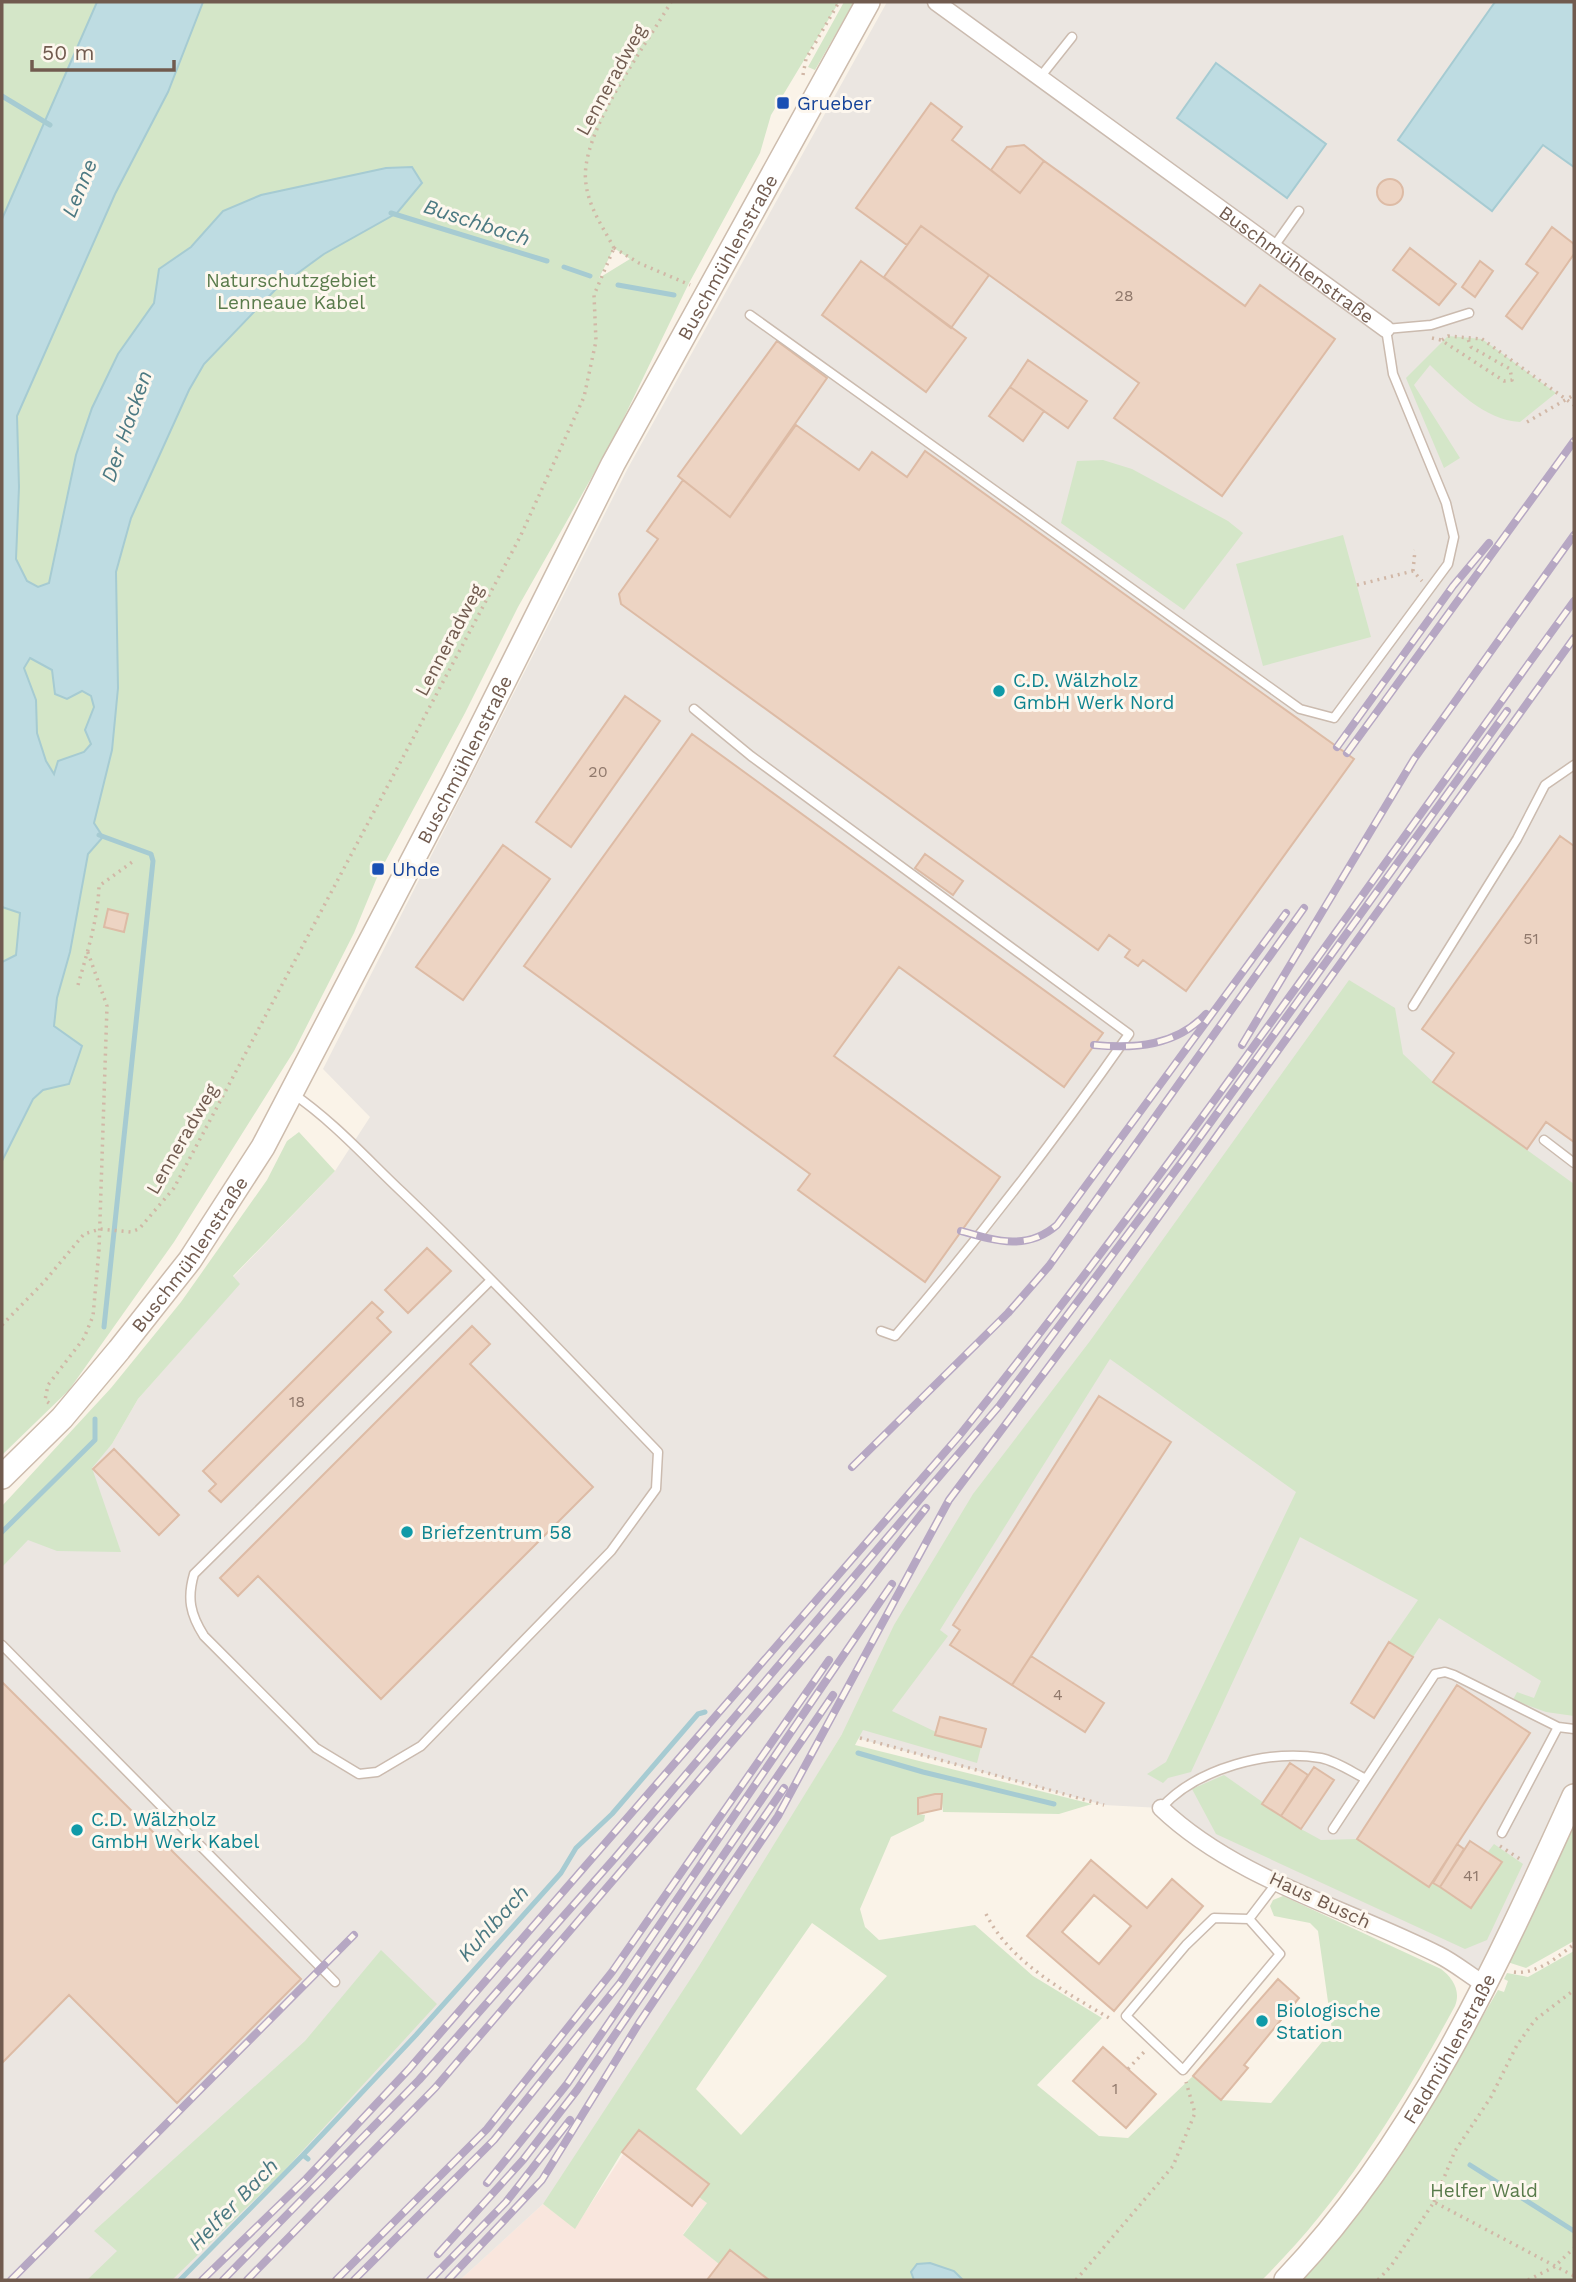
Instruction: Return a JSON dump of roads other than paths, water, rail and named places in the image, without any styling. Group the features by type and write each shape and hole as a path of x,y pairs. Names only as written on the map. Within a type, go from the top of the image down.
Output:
{"street":[{"name":"Buschmühlenstraße","path":"2,1476 62,1418 190,1259 262,1147 612,464 868,2"},
{"name":"Buschmühlenstraße","path":"936,2 1275,245 1386,329"},
{"name":"Feldmühlenstraße","path":"1286,2280 1354,2201 1424,2095 1496,1964 1574,1796"},
{"name":"Haus Busch","path":"1161,1808 1205,1844 1278,1881 1441,1956 1484,1984"}],"lane":[{"path":"1041,76 1072,37"},
{"path":"1275,245 1299,212"},
{"path":"750,315 1300,709 1334,718 1448,564 1454,537 1446,503 1393,374 1386,329 1431,325 1469,313"},
{"path":"694,709 751,756 1129,1034 1075,1114 981,1236 895,1336 881,1331"},
{"path":"1413,1006 1517,839 1545,785 1574,765"},
{"path":"292,1093 319,1111 491,1280 658,1452 656,1489 611,1551 421,1745 377,1772 359,1774 316,1748 205,1636 193,1619 190,1606 191,1582 194,1573 491,1280"},
{"path":"1544,1140 1574,1163"},
{"path":"2,1645 335,1982"},
{"path":"1333,1829 1435,1674 1454,1675 1558,1727 1574,1730"},
{"path":"1502,1833 1558,1727"},
{"path":"1161,1808 1177,1791 1210,1776 1280,1755 1324,1758 1366,1779"},
{"path":"1249,1919 1278,1881"},
{"path":"1214,1918 1249,1919 1280,1954 1183,2070 1126,2016 1186,1945 1214,1918"}],"water":[{"path":"97,2 203,2 168,92 115,194 17,416 19,487 16,559 27,581 38,587 49,583 76,455 92,408 118,354 154,303 159,269 191,247 223,211 261,195 386,168 412,167 422,183 397,213 324,254 276,289 204,364 189,390 131,518 116,572 118,688 112,750 94,823 103,837 88,854 70,952 57,998 54,1026 82,1046 69,1084 43,1090 33,1099 2,1161 2,962 16,955 20,913 2,907 2,219","holes":["30,658 52,670 55,694 67,699 82,691 91,696 94,707 85,730 91,744 84,752 58,761 54,774 46,761 37,733 36,700 24,668"]},
{"path":"1495,2 1574,2 1574,167 1543,145 1492,211 1398,140"},
{"path":"1216,63 1326,144 1287,198 1177,118"},
{"path":"930,2263 954,2271 963,2280 914,2280 911,2272 917,2264"}],"waterway":[{"path":"2,96 50,125"},
{"name":"Buschbach","path":"391,213 547,261"},
{"name":"Buschbach","path":"564,267 590,276"},
{"name":"Buschbach","path":"618,285 674,295"},
{"path":"99,835 151,854 153,861 104,1327"},
{"path":"2,1532 95,1440 95,1419"},
{"name":"Kuhlbach","path":"303,2155 416,2035 561,1873 576,1848 612,1814 698,1714 705,1712"},
{"name":"Kuhlbach","path":"858,1753 1054,1804"},
{"name":"Helfer Bach","path":"180,2280 303,2155 308,2159"},
{"name":"Kuhlbach","path":"1470,2165 1574,2231"}],"railway":[{"path":"1347,753 1574,441"},
{"path":"1242,1045 1414,759 1574,535"},
{"path":"1337,747 1453,586 1489,543"},
{"path":"202,2280 306,2179 409,2069 959,1436 1195,1127 1574,601"},
{"path":"448,2280 542,2180 639,2023 778,1816 949,1500 1109,1286 1574,638"},
{"path":"223,2280 419,2080 614,1859 1000,1405 1187,1155 1507,711"},
{"path":"852,1467 1008,1313 1049,1266 1304,908"},
{"path":"961,1231 1011,1242 1034,1238 1057,1225 1286,913"},
{"path":"1094,1045 1154,1043 1182,1033 1206,1014"},
{"path":"247,2280 435,2088 862,1590 926,1508"},
{"path":"354,2280 494,2140 620,1983 892,1584"},
{"path":"336,2280 487,2129 612,1972 829,1660"},
{"path":"487,2183 567,2084 833,1695"},
{"path":"438,2254 523,2160 577,2090 784,1788"},
{"path":"11,2280 354,1935"},
{"path":"430,2280 506,2202 570,2120"}],"place":[{"name":"Grueber","path":"783,103"},
{"name":"C.D. Wälzholz GmbH Werk Nord","path":"999,691"},
{"name":"Uhde","path":"378,869"},
{"name":"Briefzentrum 58","path":"407,1532"},
{"name":"C.D. Wälzholz GmbH Werk Kabel","path":"77,1830"},
{"name":"Biologische Station","path":"1262,2021"}],"water label":[{"name":"Lenne","path":"79,188"},
{"name":"Der Hacken","path":"126,426"}],"park label":[{"name":"Naturschutzgebiet Lenneaue Kabel","path":"291,291"},
{"name":"Helfer Wald","path":"1484,2190"}]}
